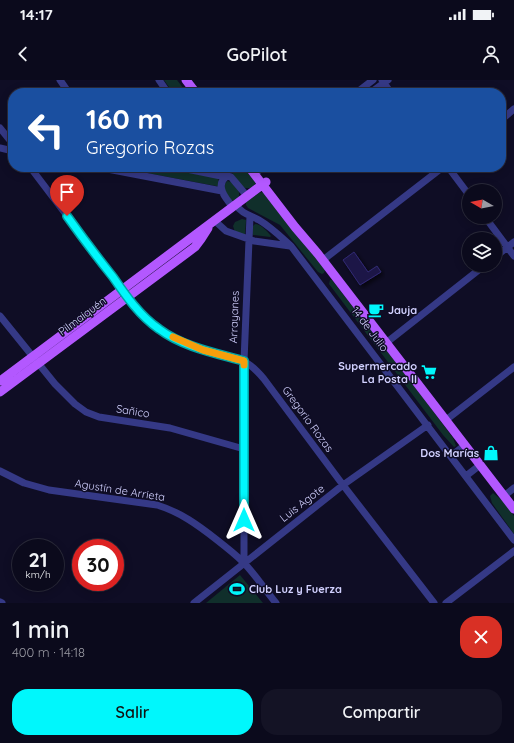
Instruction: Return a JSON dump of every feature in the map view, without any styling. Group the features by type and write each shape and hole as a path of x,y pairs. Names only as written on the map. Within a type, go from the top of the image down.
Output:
{"main road":[{"path":"186,80 192,88"},
{"name":"14 de Julio","path":"258,172 264,183 302,228 320,257 514,509"},
{"name":"Pilmaiquén","path":"0,392 35,361 125,293 195,247 212,223 264,183"},
{"name":"Pilmaiquén","path":"0,381 35,361"}],"street":[{"path":"60,80 66,88"},
{"path":"363,88 373,80"},
{"path":"376,88 384,81"},
{"path":"506,116 514,109"},
{"path":"1,131 8,139"},
{"name":"Gregorio Rozas","path":"34,172 144,317 160,330 178,340 203,350 244,361 256,370 434,603"},
{"path":"123,172 222,191 223,181 226,177 224,172"},
{"path":"201,172 231,177 247,196"},
{"path":"320,257 436,172"},
{"path":"452,172 462,186"},
{"name":"14 de Julio","path":"222,191 234,206 275,231 291,246 514,540"},
{"name":"Arrayanes","path":"244,563 244,361 250,216"},
{"path":"212,223 226,231 254,241 291,246"},
{"path":"490,224 514,256"},
{"path":"502,251 514,242"},
{"path":"386,343 476,272"},
{"name":"Sañico","path":"0,316 35,361 74,404 86,412 99,417 170,428 244,449"},
{"path":"446,420 514,367"},
{"name":"Luis Agote","path":"194,603 343,485 428,425"},
{"path":"451,456 465,445"},
{"path":"466,476 480,465"},
{"name":"Agustín de Arrieta","path":"0,472 24,483 49,490 157,505 171,509 200,527 244,563 276,603"},
{"path":"504,496 514,488"},
{"path":"446,603 514,551"}],"green space":[{"path":"164,80 177,80 183,88 170,88"},
{"path":"142,172 186,172 217,178 219,182 218,186"},
{"path":"232,172 250,172 256,183 251,188 245,188 240,184"},
{"path":"227,181 232,182 239,192 239,197 235,201 231,200 225,191 225,184"},
{"path":"262,192 265,193 325,270 324,273 322,274 318,272 280,225 248,208 246,202"},
{"path":"242,219 246,220 245,234 243,235 235,232 233,226 235,222"},
{"path":"255,224 262,226 271,236 253,235 253,226"},
{"path":"330,280 332,280 427,403 453,438 456,446 454,447 443,435 329,284"},
{"path":"493,493 503,501 514,516 514,534 492,503 490,496"},
{"name":"Club Luz y Fuerza","path":"240,575 263,603 206,603"}],"building":[{"path":"354,252 368,272 377,266 381,272 360,285 343,260"}],"slow traffic":[{"path":"173,337 203,350 244,361 244,365"}],"place":[{"name":"Jauja","path":"376,310"},
{"name":"Supermercado La Posta II","path":"429,372"},
{"name":"Dos Marías","path":"491,453"},
{"name":"Club Luz y Fuerza","path":"237,589"}],"route":[{"path":"67,216 128,297 144,317 152,324 178,340 203,350 244,361 244,520"}]}
